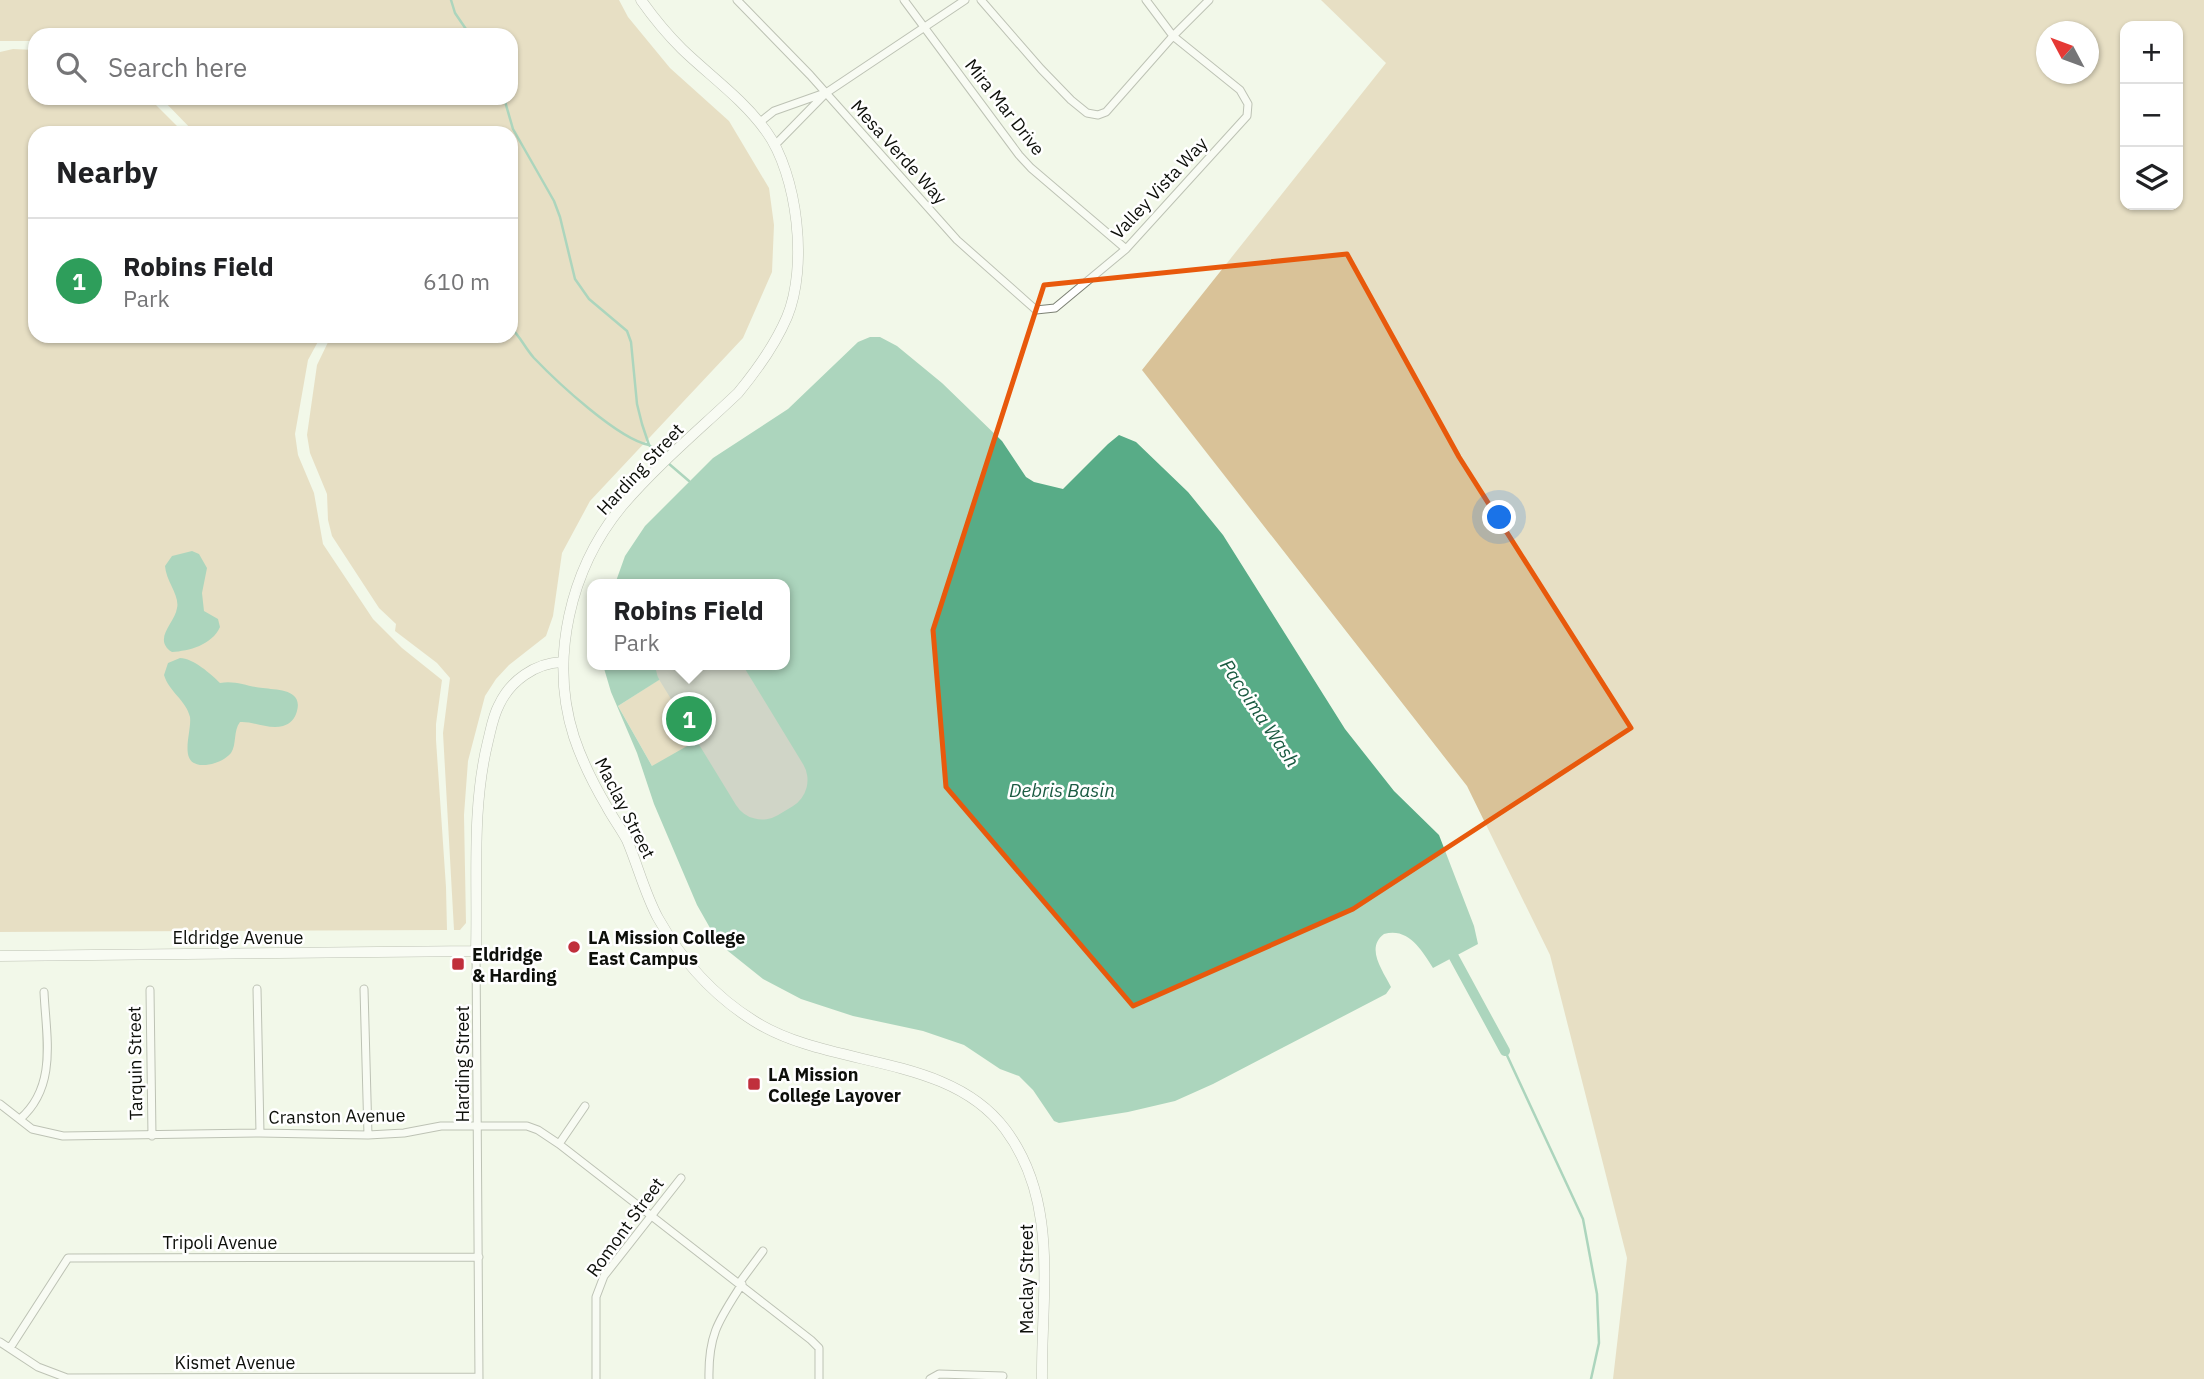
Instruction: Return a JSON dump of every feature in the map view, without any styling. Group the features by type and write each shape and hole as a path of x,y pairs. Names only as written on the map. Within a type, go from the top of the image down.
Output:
{"street":[{"name":"Harding Street","path":"479,1378 476,951 478,796 495,714 504,695 515,682 544,664 562,662 572,604 590,556 622,506 738,393 754,374 788,315 796,281 797,229 791,193 775,145 760,122 682,49 641,0"},
{"name":"Mesa Verde Way","path":"737,0 778,40 957,240 1029,306 1036,310 1047,310"},
{"name":"Mira Mar Drive","path":"904,0 1031,168 1126,249"},
{"path":"775,145 826,93 965,0"},
{"path":"981,0 1071,100 1087,113 1098,115 1106,113 1173,36 1209,0"},
{"path":"1146,0 1173,36"},
{"name":"Valley Vista Way","path":"1047,310 1055,308 1126,249 1247,116 1248,104 1240,90 1173,36"},
{"path":"760,122 774,111 826,93"},
{"name":"Maclay Street","path":"562,662 574,736 588,774 625,837 657,917 684,959 719,995 755,1022 782,1036 825,1050 942,1080 979,1102 1004,1126 1027,1163 1043,1224 1042,1379"},
{"name":"Eldridge Avenue","path":"0,956 476,951"},
{"path":"257,989 260,1133"},
{"path":"365,989 368,1136"},
{"name":"Tarquin Street","path":"150,990 152,1136"},
{"path":"20,1119 31,1110 45,1080 48,1062 44,992"},
{"name":"Cranston Avenue","path":"0,1104 32,1129 63,1136 260,1133 368,1136 441,1126 527,1126 559,1144 741,1283 819,1348 819,1379"},
{"path":"559,1144 585,1106"},
{"name":"Romont Street","path":"596,1379 596,1297 604,1276 681,1178"},
{"path":"709,1379 711,1340 718,1322 763,1251"},
{"name":"Tripoli Avenue","path":"10,1348 68,1258 479,1256"},
{"name":"Kismet Avenue","path":"0,1342 38,1367 67,1378 479,1378"},
{"path":"930,1379 939,1374 1003,1376"}],"highlighted area":[{"path":"1347,254 1459,457 1631,728 1353,909 1133,1006 946,787 933,630 1044,285"}],"shaded area":[{"path":"0,0 619,0 628,17 670,68 729,121 769,188 774,225 772,272 743,338 590,501 562,553 553,616 546,636 509,665 485,696 468,761 464,815 466,923 460,930 454,930 443,733 450,678 437,663 395,631 396,624 379,608 332,536 327,494 310,453 307,435 317,365 328,343 518,343 518,126 188,126 168,105 518,105 518,28 28,28 28,41 0,41"},
{"path":"1321,0 2204,0 2204,1379 1613,1379 1627,1258 1550,955 1467,786 1142,370 1386,63"},
{"path":"28,50 28,105 156,105 177,126 28,126 28,343 317,343 308,360 295,434 298,455 314,493 323,544 373,619 402,648 442,680 436,740 447,930 0,932 0,52"},
{"path":"674,670 724,670 789,779 750,802 652,766 618,706"}],"water":[{"name":"Debris Basin","path":"870,337 880,337 897,346 942,383 1002,441 1026,477 1034,482 1063,489 1119,435 1136,442 1188,492 1223,535 1345,729 1394,791 1439,835 1474,926 1478,944 1433,968 1419,947 1407,937 1393,933 1384,934 1376,946 1376,953 1391,987 1386,994 1175,1101 1059,1123 1054,1121 1033,1090 1019,1076 1000,1069 964,1045 923,1031 853,1016 801,999 763,979 728,951 714,935 697,905 654,804 604,670 675,670 618,706 652,766 710,733 750,801 789,779 724,670 790,670 790,579 617,579 625,556 645,526 713,458 788,409 858,342"},
{"path":"192,551 199,554 207,568 202,593 204,611 218,619 220,627 206,643 172,652 166,647 164,636 175,614 177,603 165,566 172,556"},
{"path":"180,658 196,664 220,683 237,683 288,692 296,698 298,704 295,716 288,724 278,727 240,722 236,729 233,749 223,760 206,765 191,761 188,755 190,717 164,675 168,663"}],"waterway":[{"name":"Pacoima Wash","path":"451,0 455,13 465,28"},
{"name":"Pacoima Wash","path":"506,105 512,126"},
{"name":"Pacoima Wash","path":"518,138 554,201 575,279 589,299 627,331 631,342 637,404 642,424 649,445 663,458"},
{"path":"518,336 534,358 588,408 621,432 649,445"},
{"name":"Pacoima Wash","path":"668,463 689,481"},
{"name":"Pacoima Wash","path":"1449,948 1505,1051"},
{"name":"Pacoima Wash","path":"1505,1051 1583,1219 1597,1294 1599,1343 1591,1379"}],"runway":[{"path":"689,670 762,789 777,780 710,670"}],"place":[{"name":"Robins Field","path":"689,719"},
{"name":"LA Mission College East Campus","path":"574,947"},
{"name":"Eldridge & Harding","path":"458,964"},
{"name":"LA Mission College Layover","path":"754,1084"}]}
